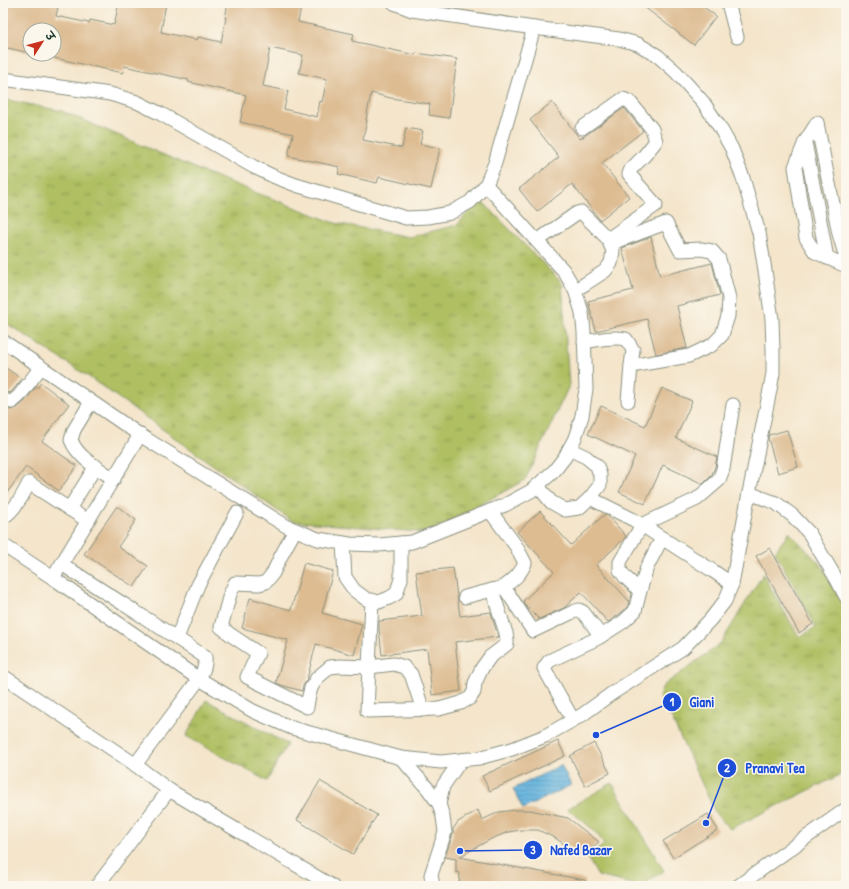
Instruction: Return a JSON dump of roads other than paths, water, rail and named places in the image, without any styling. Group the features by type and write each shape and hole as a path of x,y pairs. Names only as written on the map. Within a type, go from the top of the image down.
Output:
{"street":[{"path":"3,545 199,679 253,711 292,728 401,758 441,762 479,758 512,749 545,736 582,715 611,694 683,648 710,620 725,601 732,584 769,395 773,350 772,319 759,233 743,178 732,149 720,126 703,102 676,72 658,56 638,44 618,39 412,10 394,3"},
{"path":"728,3 737,37"},
{"path":"3,79 110,94 137,102 254,167 275,177 296,185 406,218 428,217 450,213 470,202 486,185 496,163 534,28"},
{"path":"582,128 624,99 630,102 652,129 656,141 644,156 630,168 629,174 656,205 609,241"},
{"path":"846,258 839,234 817,123 805,142 826,258 846,266"},
{"path":"3,341 140,435 286,526 318,539 343,543 379,545 412,542 505,506 538,486 554,471 569,449 575,438 582,416 586,388 584,342 582,312 575,290 564,271 486,185"},
{"path":"537,241 577,213 581,212 609,241 612,251 611,263 605,271 575,290"},
{"path":"609,241 666,223 680,250 701,249 712,251 719,259 729,298 728,316 722,335 712,345 689,356 631,366"},
{"path":"584,342 619,337 626,339 633,350 628,401"},
{"path":"3,399 12,402 19,396 41,367"},
{"path":"91,402 74,430 71,440 74,448 87,460 114,478"},
{"path":"640,591 625,577 620,570 620,562 642,525 697,498 719,480 723,469 734,405"},
{"path":"53,578 140,435"},
{"path":"538,486 551,502 565,510 579,508 590,498 600,485 600,475 597,466 586,457 569,449"},
{"path":"69,509 96,466"},
{"path":"3,517 6,516 17,503 29,484 88,521"},
{"path":"749,492 776,503 793,516 809,534 846,597"},
{"path":"590,498 642,525 732,584"},
{"path":"465,597 498,588 514,579 523,569 525,563 516,546 490,511"},
{"path":"177,638 198,585 237,513"},
{"path":"295,530 273,574 266,582 259,584 235,583 230,594 221,627 258,653 247,677 306,707 311,688 317,678 330,667 369,667 394,664 404,667 410,674 423,710"},
{"path":"573,720 544,668 549,661 601,636 624,622 635,611 648,567 662,538"},
{"path":"343,543 345,577 354,590 366,599 379,602 396,594 401,579 401,543"},
{"path":"62,564 90,584 205,657 206,663 199,679 135,765"},
{"path":"498,588 533,631 579,610 583,612 601,636"},
{"path":"372,600 367,711 439,709 461,703 470,698 474,692 475,683 482,668 490,658 507,644 498,588"},
{"path":"3,676 135,765 169,790 332,886"},
{"path":"401,758 439,804 444,818 444,832 431,875 433,886"},
{"path":"439,804 443,786 461,760"},
{"path":"97,886 169,790"},
{"path":"738,886 846,809"}],"water":[{"path":"561,765 571,785 523,809 513,789"}],"place":[{"name":"Giani","path":"596,735"},
{"name":"Pranavi Tea","path":"706,823"},
{"name":"Nafed Bazar","path":"460,851"}]}
